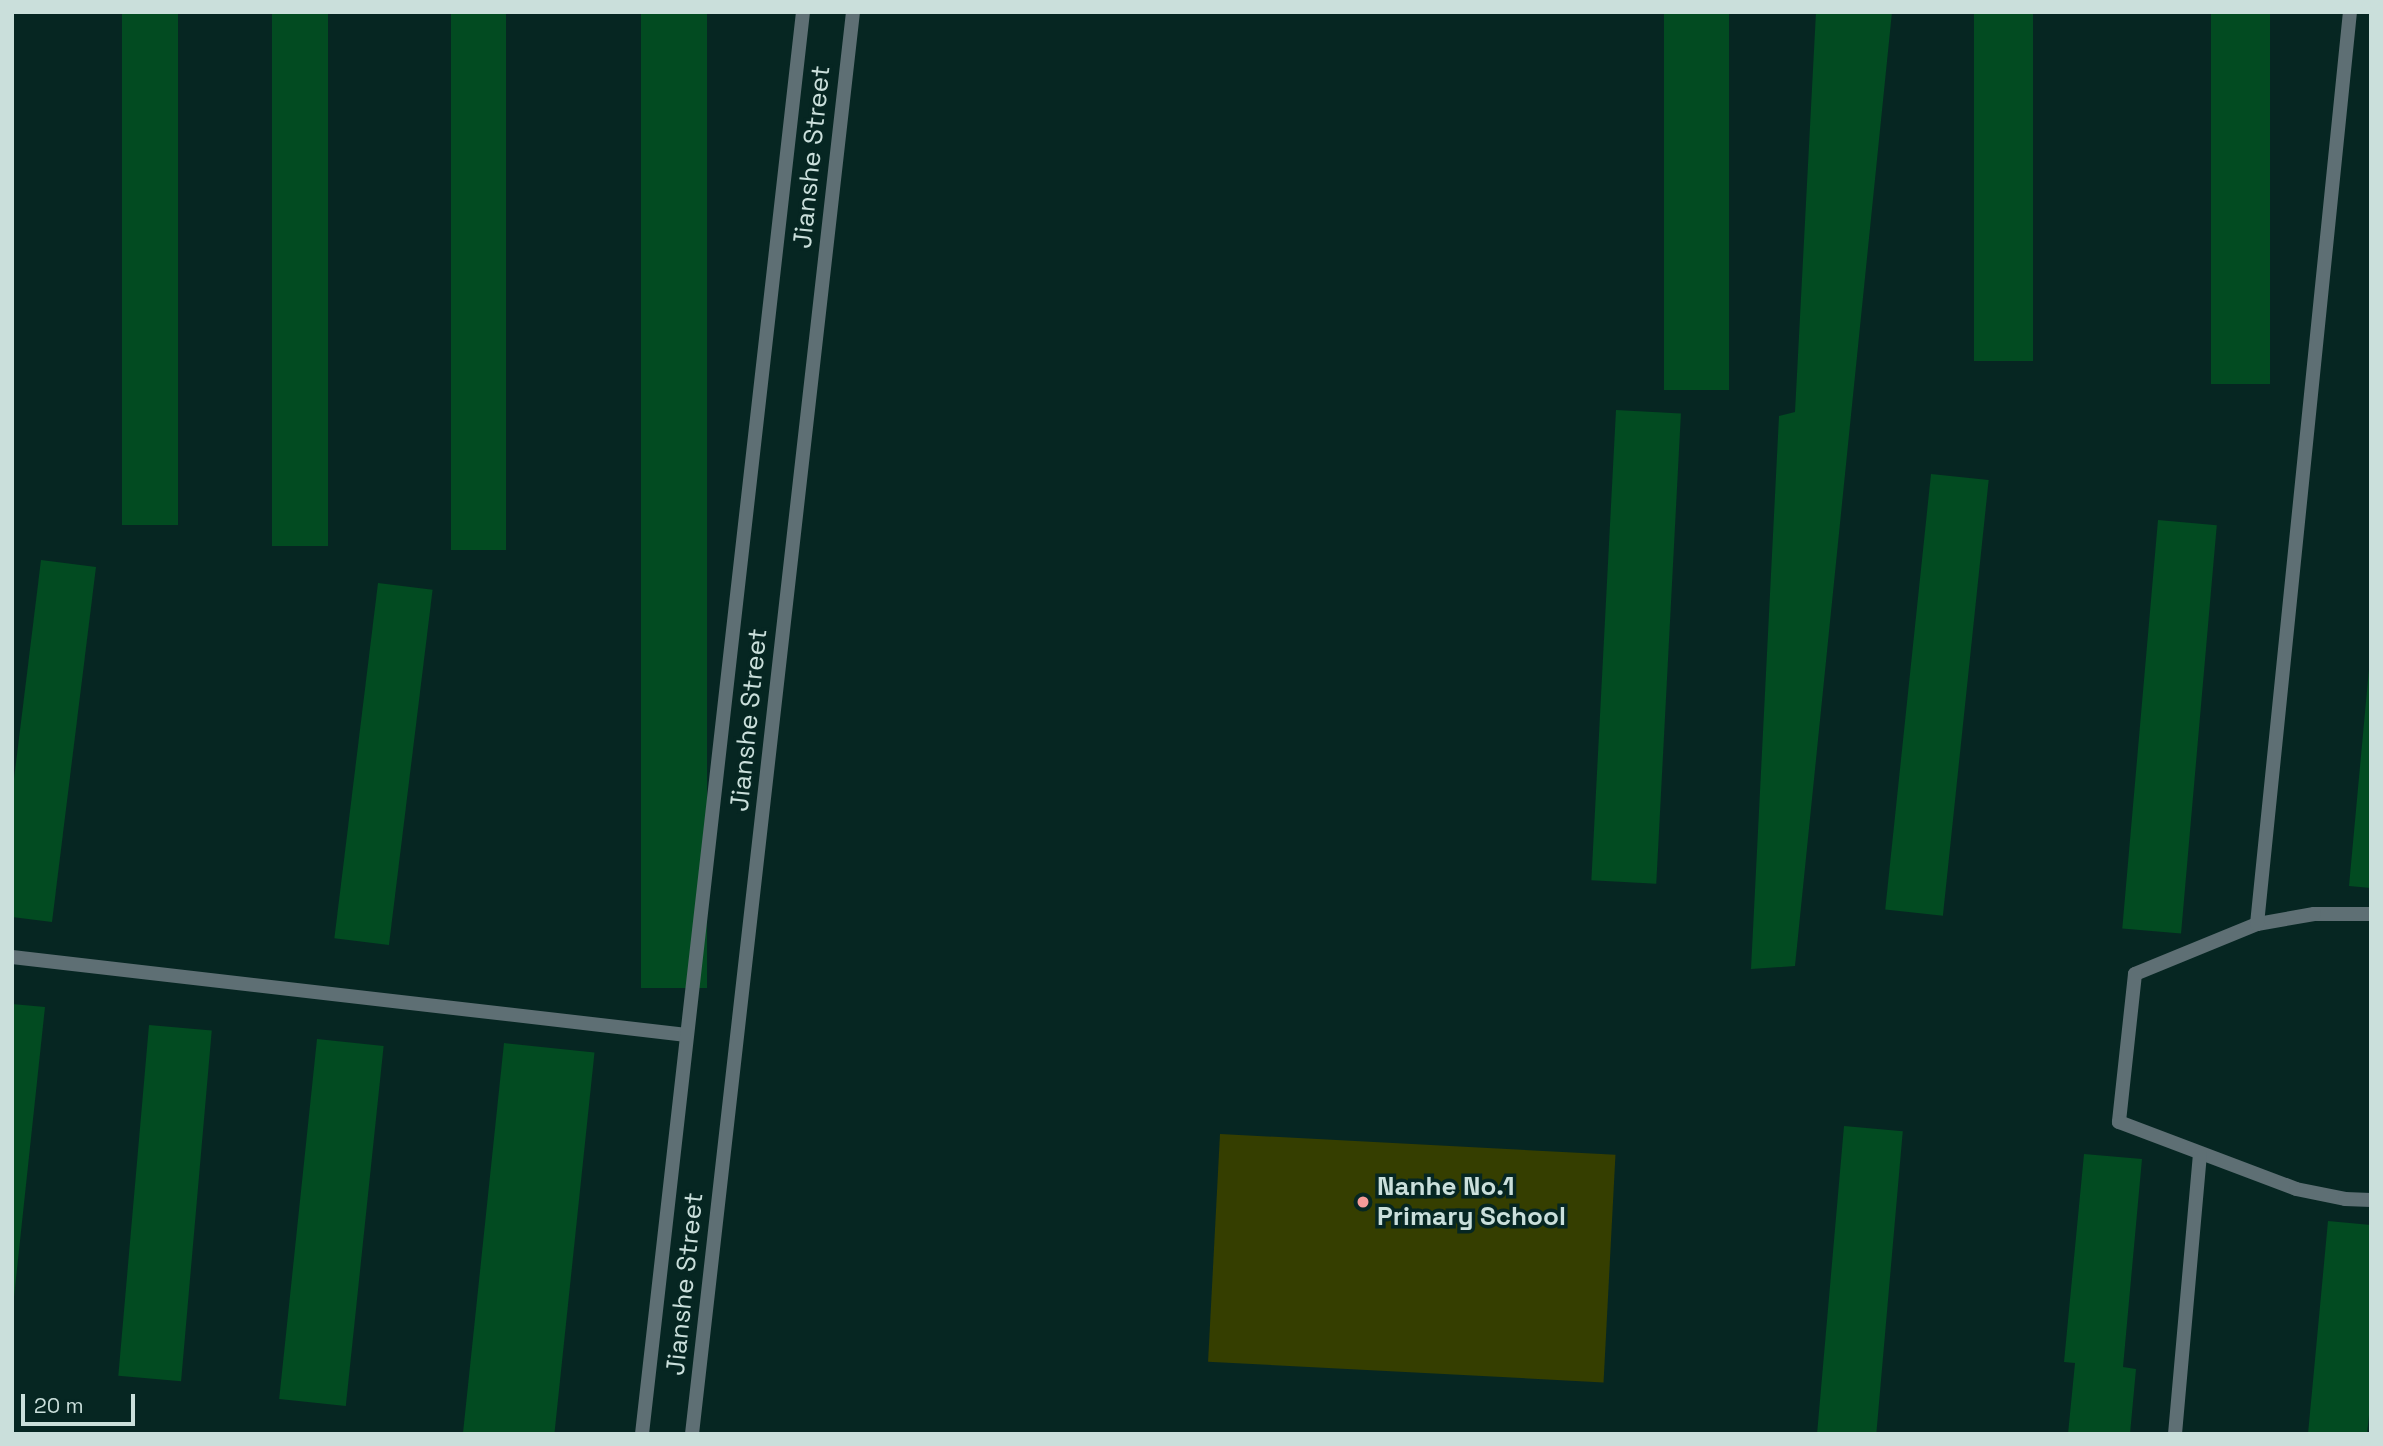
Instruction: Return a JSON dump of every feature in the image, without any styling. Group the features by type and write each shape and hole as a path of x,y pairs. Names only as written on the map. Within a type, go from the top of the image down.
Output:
{"street":[{"name":"Jianshe Street","path":"642,1434 803,12"},
{"name":"Jianshe Street","path":"692,1434 853,12"},
{"path":"2257,924 2350,12"},
{"path":"2371,914 2315,914 2257,924 2135,974 2119,1122 2296,1189 2345,1199 2371,1200"},
{"path":"12,957 687,1035"},
{"path":"2175,1434 2200,1154"}],"green space":[{"path":"1220,1134 1615,1155 1604,1382 1208,1362"}],"building":[{"path":"122,12 178,12 178,525 122,525"},
{"path":"272,12 328,12 328,546 272,546"},
{"path":"451,12 506,12 506,550 451,550"},
{"path":"641,12 707,12 707,988 641,988"},
{"path":"1664,12 1729,12 1729,390 1664,390"},
{"path":"1816,12 1892,12 1795,966 1751,969 1779,416 1795,412"},
{"path":"1974,12 2033,12 2033,361 1974,361"},
{"path":"2211,12 2270,12 2270,384 2211,384"},
{"path":"1616,410 1681,413 1656,884 1591,880"},
{"path":"1931,474 1989,480 1943,916 1885,910"},
{"path":"2158,520 2217,525 2181,934 2122,928"},
{"path":"41,560 96,567 52,922 12,917 12,795"},
{"path":"378,583 433,590 389,945 334,938"},
{"path":"2371,669 2371,888 2349,886"},
{"path":"12,1004 45,1007 14,1297 12,1297"},
{"path":"149,1025 212,1030 181,1381 118,1376"},
{"path":"317,1039 384,1046 346,1406 279,1399"},
{"path":"504,1043 595,1053 554,1434 463,1434"},
{"path":"1844,1126 1903,1131 1876,1434 1817,1434"},
{"path":"2084,1154 2142,1159 2123,1367 2136,1369 2130,1434 2068,1434 2075,1363 2064,1362"},
{"path":"2328,1221 2371,1225 2371,1397 2367,1434 2308,1434"}],"place":[{"name":"Nanhe No.1 Primary School","path":"1363,1202"}]}
